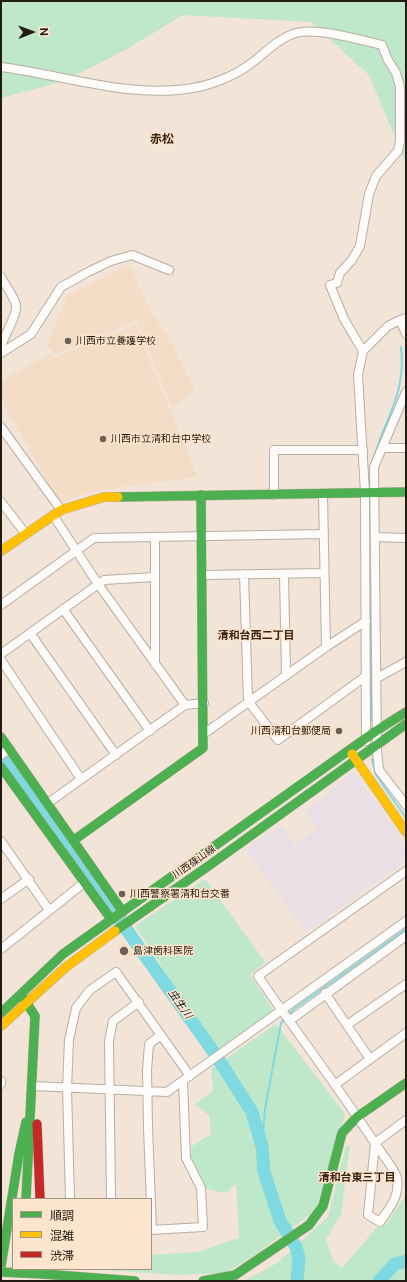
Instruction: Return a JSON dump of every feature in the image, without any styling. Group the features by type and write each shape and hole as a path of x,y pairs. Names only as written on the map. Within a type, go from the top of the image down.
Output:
{"street":[{"path":"1,67 30,70 63,79 146,92 194,88 229,78 250,65 267,50 296,33 315,31 382,45 388,60 396,73 400,87 400,141 398,151 383,167 369,194 360,246 352,260 340,273 336,282 330,285 344,319 363,351"},
{"path":"1,353 31,334 61,287 88,272 111,261 132,255 169,270"},
{"path":"1,277 16,305 16,313 4,335 1,346"},
{"path":"367,751 365,492 358,375 363,351 388,326 403,319 406,334"},
{"path":"406,392 402,411 382,448 374,467 377,678 376,731 379,770 406,806"},
{"path":"1,427 61,510"},
{"path":"382,448 406,448"},
{"path":"274,495 274,450 363,450"},
{"path":"1,551 25,533 61,510 104,497 323,495 365,492 406,492"},
{"path":"74,840 203,748 203,576 200,495"},
{"path":"323,495 326,647"},
{"path":"1,502 25,533"},
{"path":"52,515 98,584 185,705"},
{"path":"1,605 94,538 324,534"},
{"path":"375,537 406,538"},
{"path":"155,538 155,664"},
{"path":"203,576 324,573"},
{"path":"244,574 248,701 278,740 366,676"},
{"path":"284,574 286,675"},
{"path":"1,654 104,580 155,577"},
{"path":"63,609 150,731"},
{"path":"204,732 366,621"},
{"path":"30,633 116,755"},
{"path":"1,660 81,779"},
{"path":"377,678 406,662"},
{"path":"48,803 185,705 204,703"},
{"name":"川西篠山線","path":"1,1012 63,954 350,751 376,731 406,712"},
{"name":"川西篠山線","path":"1,1026 66,967 377,743 406,724"},
{"path":"1,737 123,912"},
{"path":"1,755 10,749"},
{"path":"350,751 406,832"},
{"path":"1,767 111,919"},
{"path":"1,841 4,851 29,879 49,910"},
{"path":"406,871 258,976 285,1016 336,1084 358,1117 375,1143 397,1176 396,1198 380,1222 368,1215 375,1143 406,1120"},
{"path":"1,899 29,879"},
{"path":"1,949 85,882"},
{"path":"285,1016 406,921"},
{"path":"33,1088 168,1092 190,1076 285,1016 325,993 406,936"},
{"path":"70,1198 67,1089 69,1040 76,1008 90,990 116,972 139,1002 190,1076"},
{"path":"347,1025 406,984"},
{"path":"325,993 370,1059"},
{"path":"21,994 35,1016 33,1088 26,1198"},
{"path":"111,1198 108,1090 109,1041 113,1021 139,1002"},
{"path":"336,1084 406,1033"},
{"path":"151,1198 147,1091 149,1044 161,1035"},
{"path":"152,1230 202,1226 201,1188 186,1158 183,1082"},
{"path":"203,1281 235,1275 309,1225 323,1206 342,1133 358,1117 406,1083"},
{"path":"33,1088 39,1158 40,1198"},
{"path":"1,1266 19,1154 33,1088"},
{"path":"21,1281 22,1270"},
{"path":"1,1272 74,1279 135,1281"}],"shaded area":[{"name":"川西市立養護学校","path":"130,265 152,314 169,336 195,390 172,408 137,321 54,354 47,345 68,294"},
{"name":"川西市立清和台中学校","path":"135,325 198,477 95,491 60,503 1,400 1,380 50,354 57,357"},
{"path":"351,773 357,774 406,845 406,861 306,932 245,849 258,839 282,826 295,845 317,829 305,810"},
{"name":"島津歯科医院","path":"123,942 133,955 125,961 116,947"}],"green space":[{"path":"1,1 406,1 406,164 369,75 311,22 183,15 125,50 64,81 1,98"},
{"path":"205,879 265,962 250,975 274,1011 217,1051 135,926"},
{"path":"276,1024 345,1114 316,1210 254,1255 225,1273 178,1275 105,1270 152,1270 152,1255 198,1252 239,1238 236,1183 226,1193 206,1189 191,1158 192,1146 211,1134 209,1115 195,1104 213,1091 211,1069"},
{"path":"346,1146 350,1146 341,1214 326,1239 333,1260 342,1268 378,1226 385,1226 406,1195 406,1281 244,1281 277,1263 328,1217"}],"waterway":[{"path":"373,461 398,393 402,364 401,347"},
{"path":"370,497 371,721"},
{"name":"虫生川","path":"1,753 215,1054 252,1112 262,1146 264,1172 280,1221 296,1247 299,1258 297,1281"},
{"path":"372,759 376,775 406,818"},
{"path":"288,1015 294,1009 406,929"},
{"path":"262,1146 265,1109 281,1023 285,1019"},
{"name":"虫生川","path":"379,1281 395,1264 406,1261"}],"traffic: fast":[{"path":"118,497 406,492"},
{"path":"74,840 203,748 201,495"},
{"path":"1,1013 63,954 376,731 406,712"},
{"path":"115,931 406,724"},
{"path":"1,737 123,912"},
{"path":"1,767 111,919"},
{"path":"22,996 35,1016 26,1198"},
{"path":"203,1281 235,1275 309,1225 323,1206 342,1133 357,1117 406,1083"},
{"path":"1,1266 19,1154 26,1122"},
{"path":"1,1272 43,1274"},
{"path":"43,1274 135,1281"}],"traffic: slow":[{"path":"1,551 61,510 104,497 118,497"},
{"path":"352,754 406,832"},
{"path":"1,1026 66,967 115,931"}],"traffic: jam":[{"path":"37,1124 40,1198"}],"place":[{"name":"川西市立養護学校","path":"68,341"},
{"name":"川西市立清和台中学校","path":"103,439"},
{"name":"川西清和台郵便局","path":"339,731"},
{"name":"川西警察署清和台交番","path":"122,894"},
{"name":"島津歯科医院","path":"124,951"}],"district":[{"name":"赤松","path":"162,139"},
{"name":"清和台西二丁目","path":"256,636"},
{"name":"清和台東三丁目","path":"357,1178"}]}
